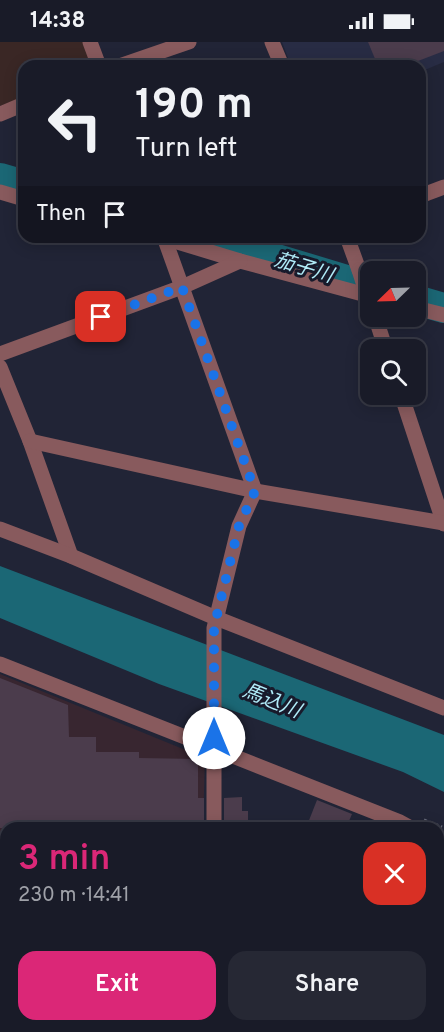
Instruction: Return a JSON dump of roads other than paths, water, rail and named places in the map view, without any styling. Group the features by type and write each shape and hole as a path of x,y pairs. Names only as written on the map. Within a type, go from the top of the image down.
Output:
{"street":[{"path":"90,42 97,60"},
{"path":"136,60 189,42"},
{"path":"272,42 280,60"},
{"path":"0,114 18,106"},
{"path":"426,194 444,187"},
{"path":"0,192 18,197"},
{"path":"165,243 255,491 239,526 215,622 214,822"},
{"path":"182,243 360,293"},
{"path":"349,243 360,273"},
{"path":"0,354 182,287 240,261"},
{"path":"426,310 444,315"},
{"path":"0,367 30,441 71,556"},
{"path":"30,441 255,491 444,524 404,405"},
{"path":"0,529 71,556 215,622 444,708"},
{"path":"0,664 215,743 389,822"}],"water":[{"name":"馬込川","path":"0,566 444,735 444,792 403,772 159,684 0,618"}],"waterway":[{"name":"茄子川","path":"0,178 18,183"},
{"name":"茄子川","path":"224,243 360,284"},
{"name":"茄子川","path":"426,303 444,308"}]}
